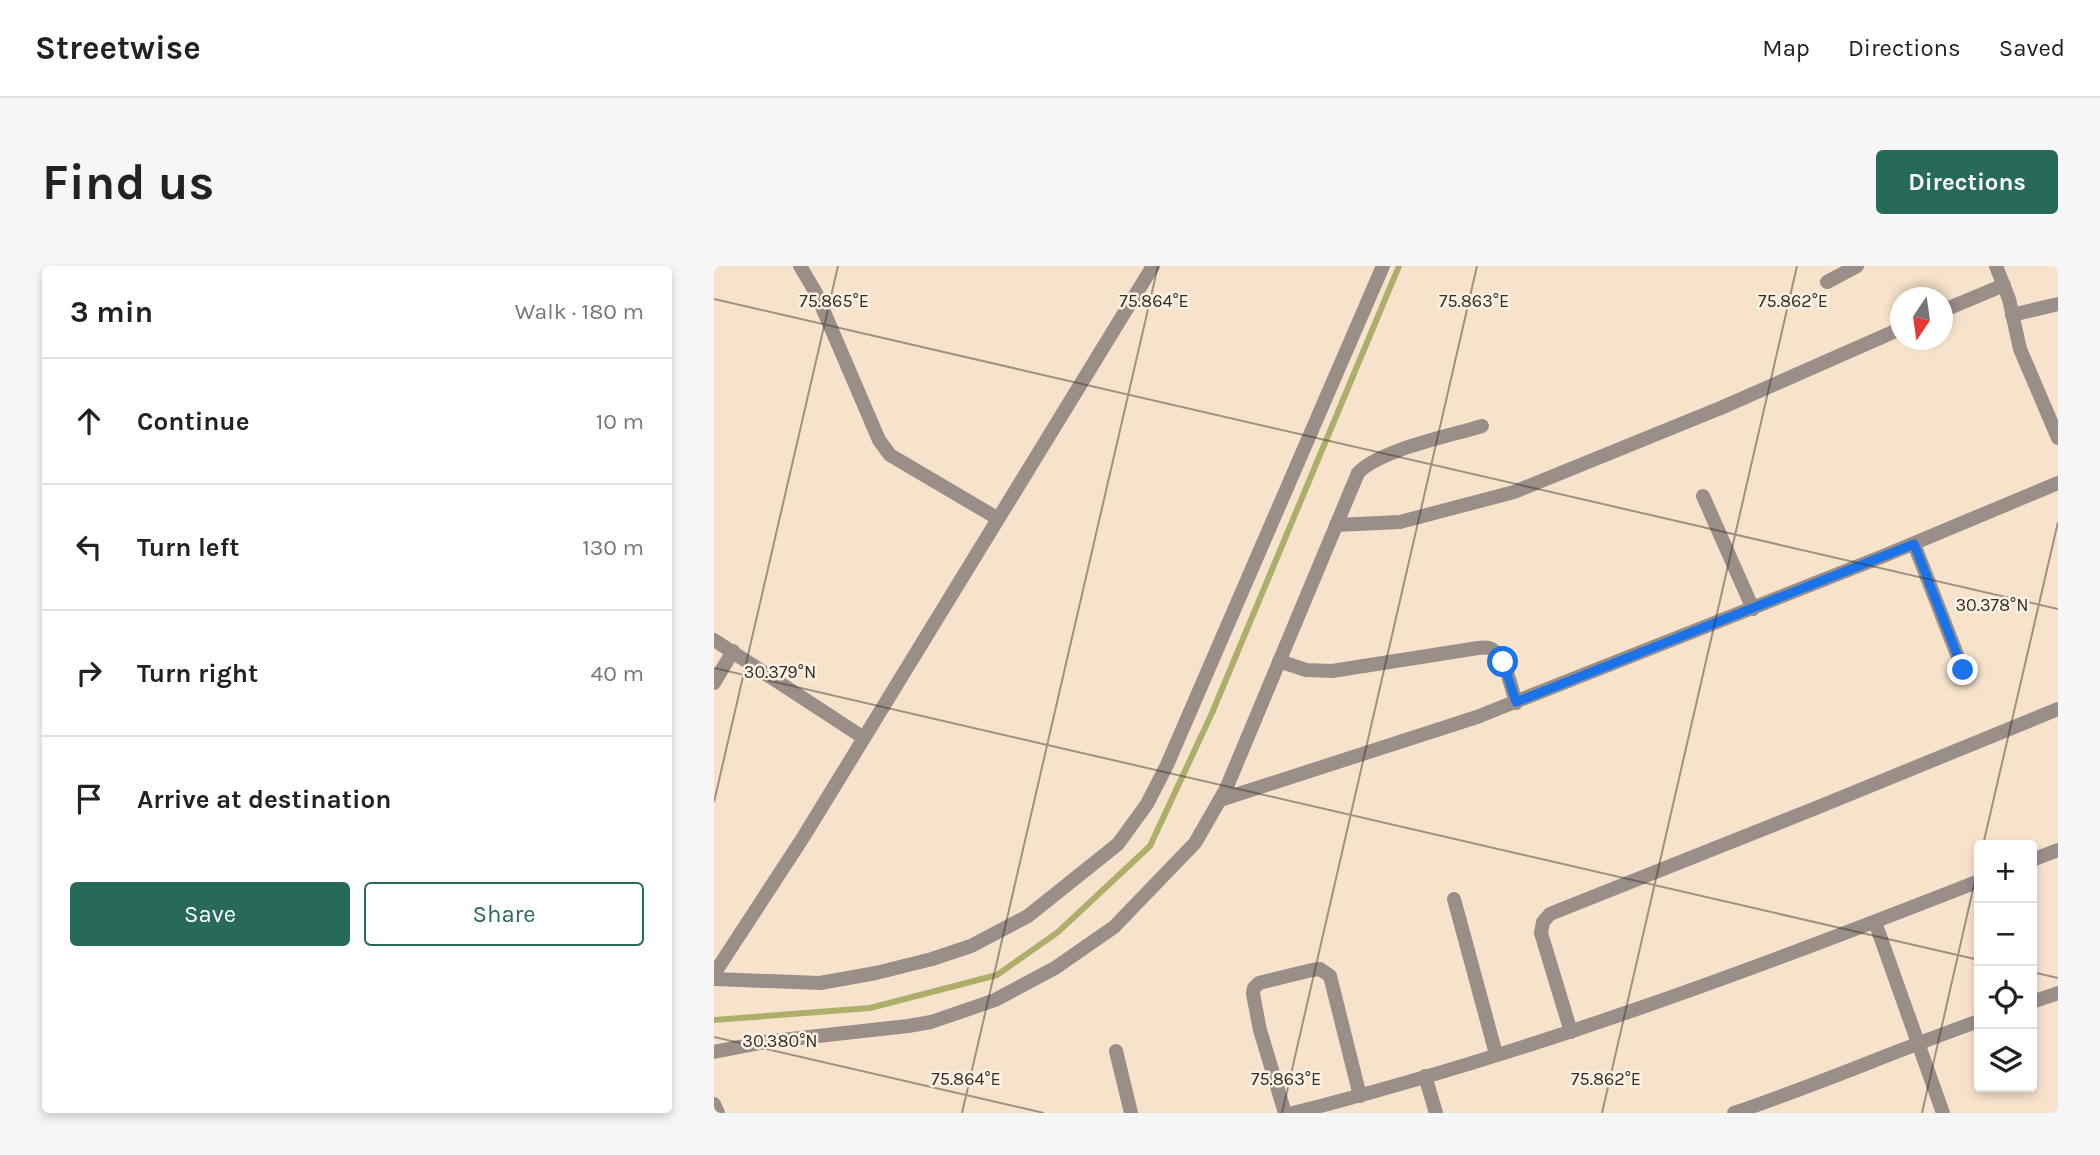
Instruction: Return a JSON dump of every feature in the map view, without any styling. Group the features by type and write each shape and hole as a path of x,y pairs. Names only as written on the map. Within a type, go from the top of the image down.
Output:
{"street":[{"path":"800,266 816,293 879,440 890,455 997,518"},
{"path":"1153,266 804,836 714,977 820,983 876,974 932,959 971,946 1028,916 1118,844 1147,804 1167,765 1383,266"},
{"path":"1827,282 1857,266"},
{"path":"1996,266 2004,285 2020,349 2058,438"},
{"path":"1953,306 2004,285"},
{"path":"2012,315 2058,304"},
{"path":"1336,526 1401,522 1514,492 1723,407 1890,333"},
{"path":"714,1052 764,1042 931,1022 995,1000 1055,968 1114,927 1195,844 1220,800 1358,473 1365,466 1385,456 1482,426"},
{"path":"1220,800 1451,727 1753,609 2058,483"},
{"path":"1703,496 1753,609"},
{"path":"1914,544 1963,670"},
{"path":"714,640 864,738"},
{"path":"1279,662 1306,670 1332,671 1489,648 1496,652 1503,662 1516,702"},
{"path":"714,683 733,651"},
{"path":"1571,1032 1541,933 1543,922 1550,914 2058,709"},
{"path":"2037,858 2058,850"},
{"path":"1293,1113 1360,1096 1571,1032 1875,922 1974,883"},
{"path":"1454,899 1496,1054"},
{"path":"1875,922 1943,1113"},
{"path":"1285,1113 1252,994 1259,983 1312,970 1320,969 1330,976 1360,1096"},
{"path":"2037,1000 2058,993"},
{"path":"1734,1113 1811,1087 1918,1042 1974,1023"},
{"path":"1116,1051 1131,1113"},
{"path":"1425,1076 1436,1113"},
{"path":"714,1104 718,1113"}],"waterway":[{"path":"714,1020 870,1008 997,975 1058,932 1150,846 1212,713 1399,266"}],"route":[{"path":"1503,662 1516,702 1914,544 1963,670"}]}
